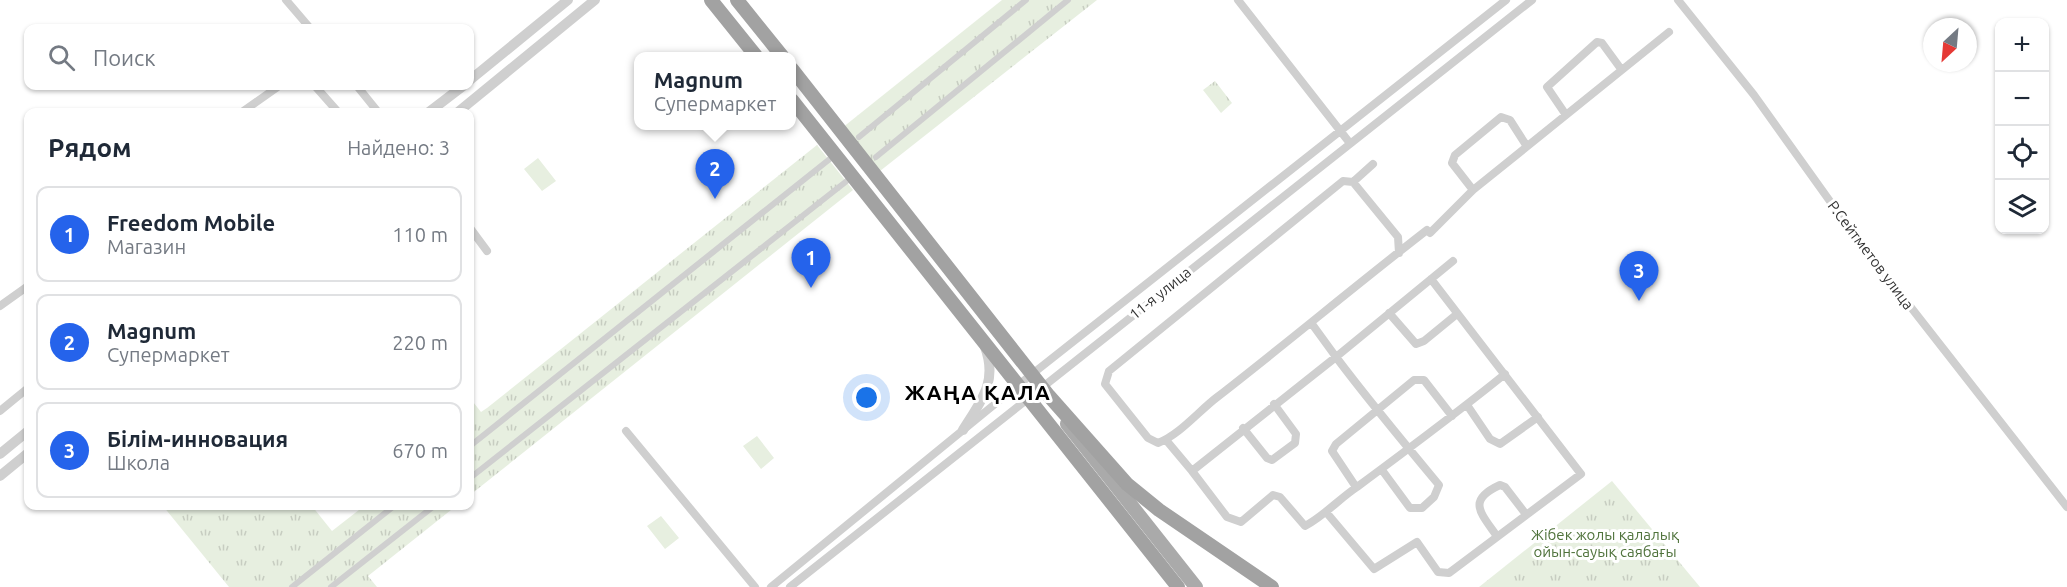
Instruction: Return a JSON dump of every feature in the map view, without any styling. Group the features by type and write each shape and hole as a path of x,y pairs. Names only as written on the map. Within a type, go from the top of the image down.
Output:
{"highway":[{"path":"711,0 752,52"},
{"path":"737,0 778,52"},
{"path":"796,74 1045,392 1127,484 1159,510 1272,587"},
{"path":"796,105 1178,587"}],"main road":[{"path":"1045,392 1084,448 1196,587"}],"street":[{"path":"286,0 307,24"},
{"path":"474,77 568,0"},
{"path":"463,108 595,0"},
{"path":"859,137 1026,0"},
{"path":"876,158 1068,0"},
{"path":"1238,0 1349,142"},
{"name":"11-я улица","path":"771,587 1017,386 1506,0"},
{"name":"11-я улица","path":"790,587 1028,400 1045,392 1349,142 1532,0"},
{"name":"Р.Сейтметов улица","path":"1678,0 1761,104 1859,241 2067,507"},
{"path":"1373,164 1353,182 1343,182 1109,371 1105,384 1148,438 1158,443 1166,440 1198,412 1428,231 1526,145 1669,32"},
{"path":"1566,115 1547,87 1597,42 1602,43 1621,69"},
{"path":"248,108 273,90"},
{"path":"319,90 334,108"},
{"path":"360,90 375,108"},
{"path":"434,108 458,90"},
{"path":"1473,190 1452,163 1455,155 1501,117 1510,120 1526,145"},
{"path":"474,443 831,158"},
{"path":"474,475 848,180"},
{"path":"1353,182 1398,237 1399,252"},
{"path":"474,233 487,251"},
{"path":"1192,471 1453,261"},
{"path":"1326,512 1374,569 1417,542 1438,572 1449,573 1525,513 1581,474 1431,279"},
{"path":"0,306 24,289"},
{"path":"1389,313 1416,344 1424,341 1457,314"},
{"path":"1312,324 1377,411 1439,485 1434,497 1422,508 1410,508 1382,470"},
{"path":"963,430 982,399 991,377 990,362 984,344"},
{"path":"1166,440 1227,517 1235,522 1241,522 1273,495 1280,496 1305,526 1382,470 1505,374"},
{"path":"1356,487 1332,451 1335,444 1419,378 1424,380 1452,416"},
{"path":"0,411 24,391"},
{"path":"1243,428 1267,458 1272,460 1295,443 1296,434 1274,404"},
{"path":"1467,405 1490,439 1500,444 1538,417"},
{"path":"626,431 755,587"},
{"path":"0,454 24,434"},
{"path":"0,476 24,456"},
{"path":"1496,535 1480,512 1478,505 1480,499 1495,487 1500,484 1505,487 1525,513"},
{"path":"292,587 389,510"},
{"path":"331,587 429,510"}],"green space":[{"path":"1002,0 1097,0 880,171 842,128"},
{"path":"1215,81 1232,103 1221,113 1203,90"},
{"path":"817,145 853,190 474,492 474,403 481,412"},
{"path":"538,158 556,181 542,191 524,169"},
{"path":"757,436 774,458 761,469 743,446"},
{"name":"Жібек жолы қалалық ойын-сауық саябағы","path":"1612,481 1700,587 1479,587"},
{"path":"166,510 315,510 332,531 359,510 451,510 368,576 377,587 229,587"},
{"path":"661,516 679,538 665,549 647,526"}],"place":[{"name":"Magnum","path":"715,199"},
{"name":"Freedom Mobile","path":"811,288"},
{"name":"Білім-инновация","path":"1639,301"}],"district":[{"name":"ЖАҢА ҚАЛА","path":"978,392"}]}
